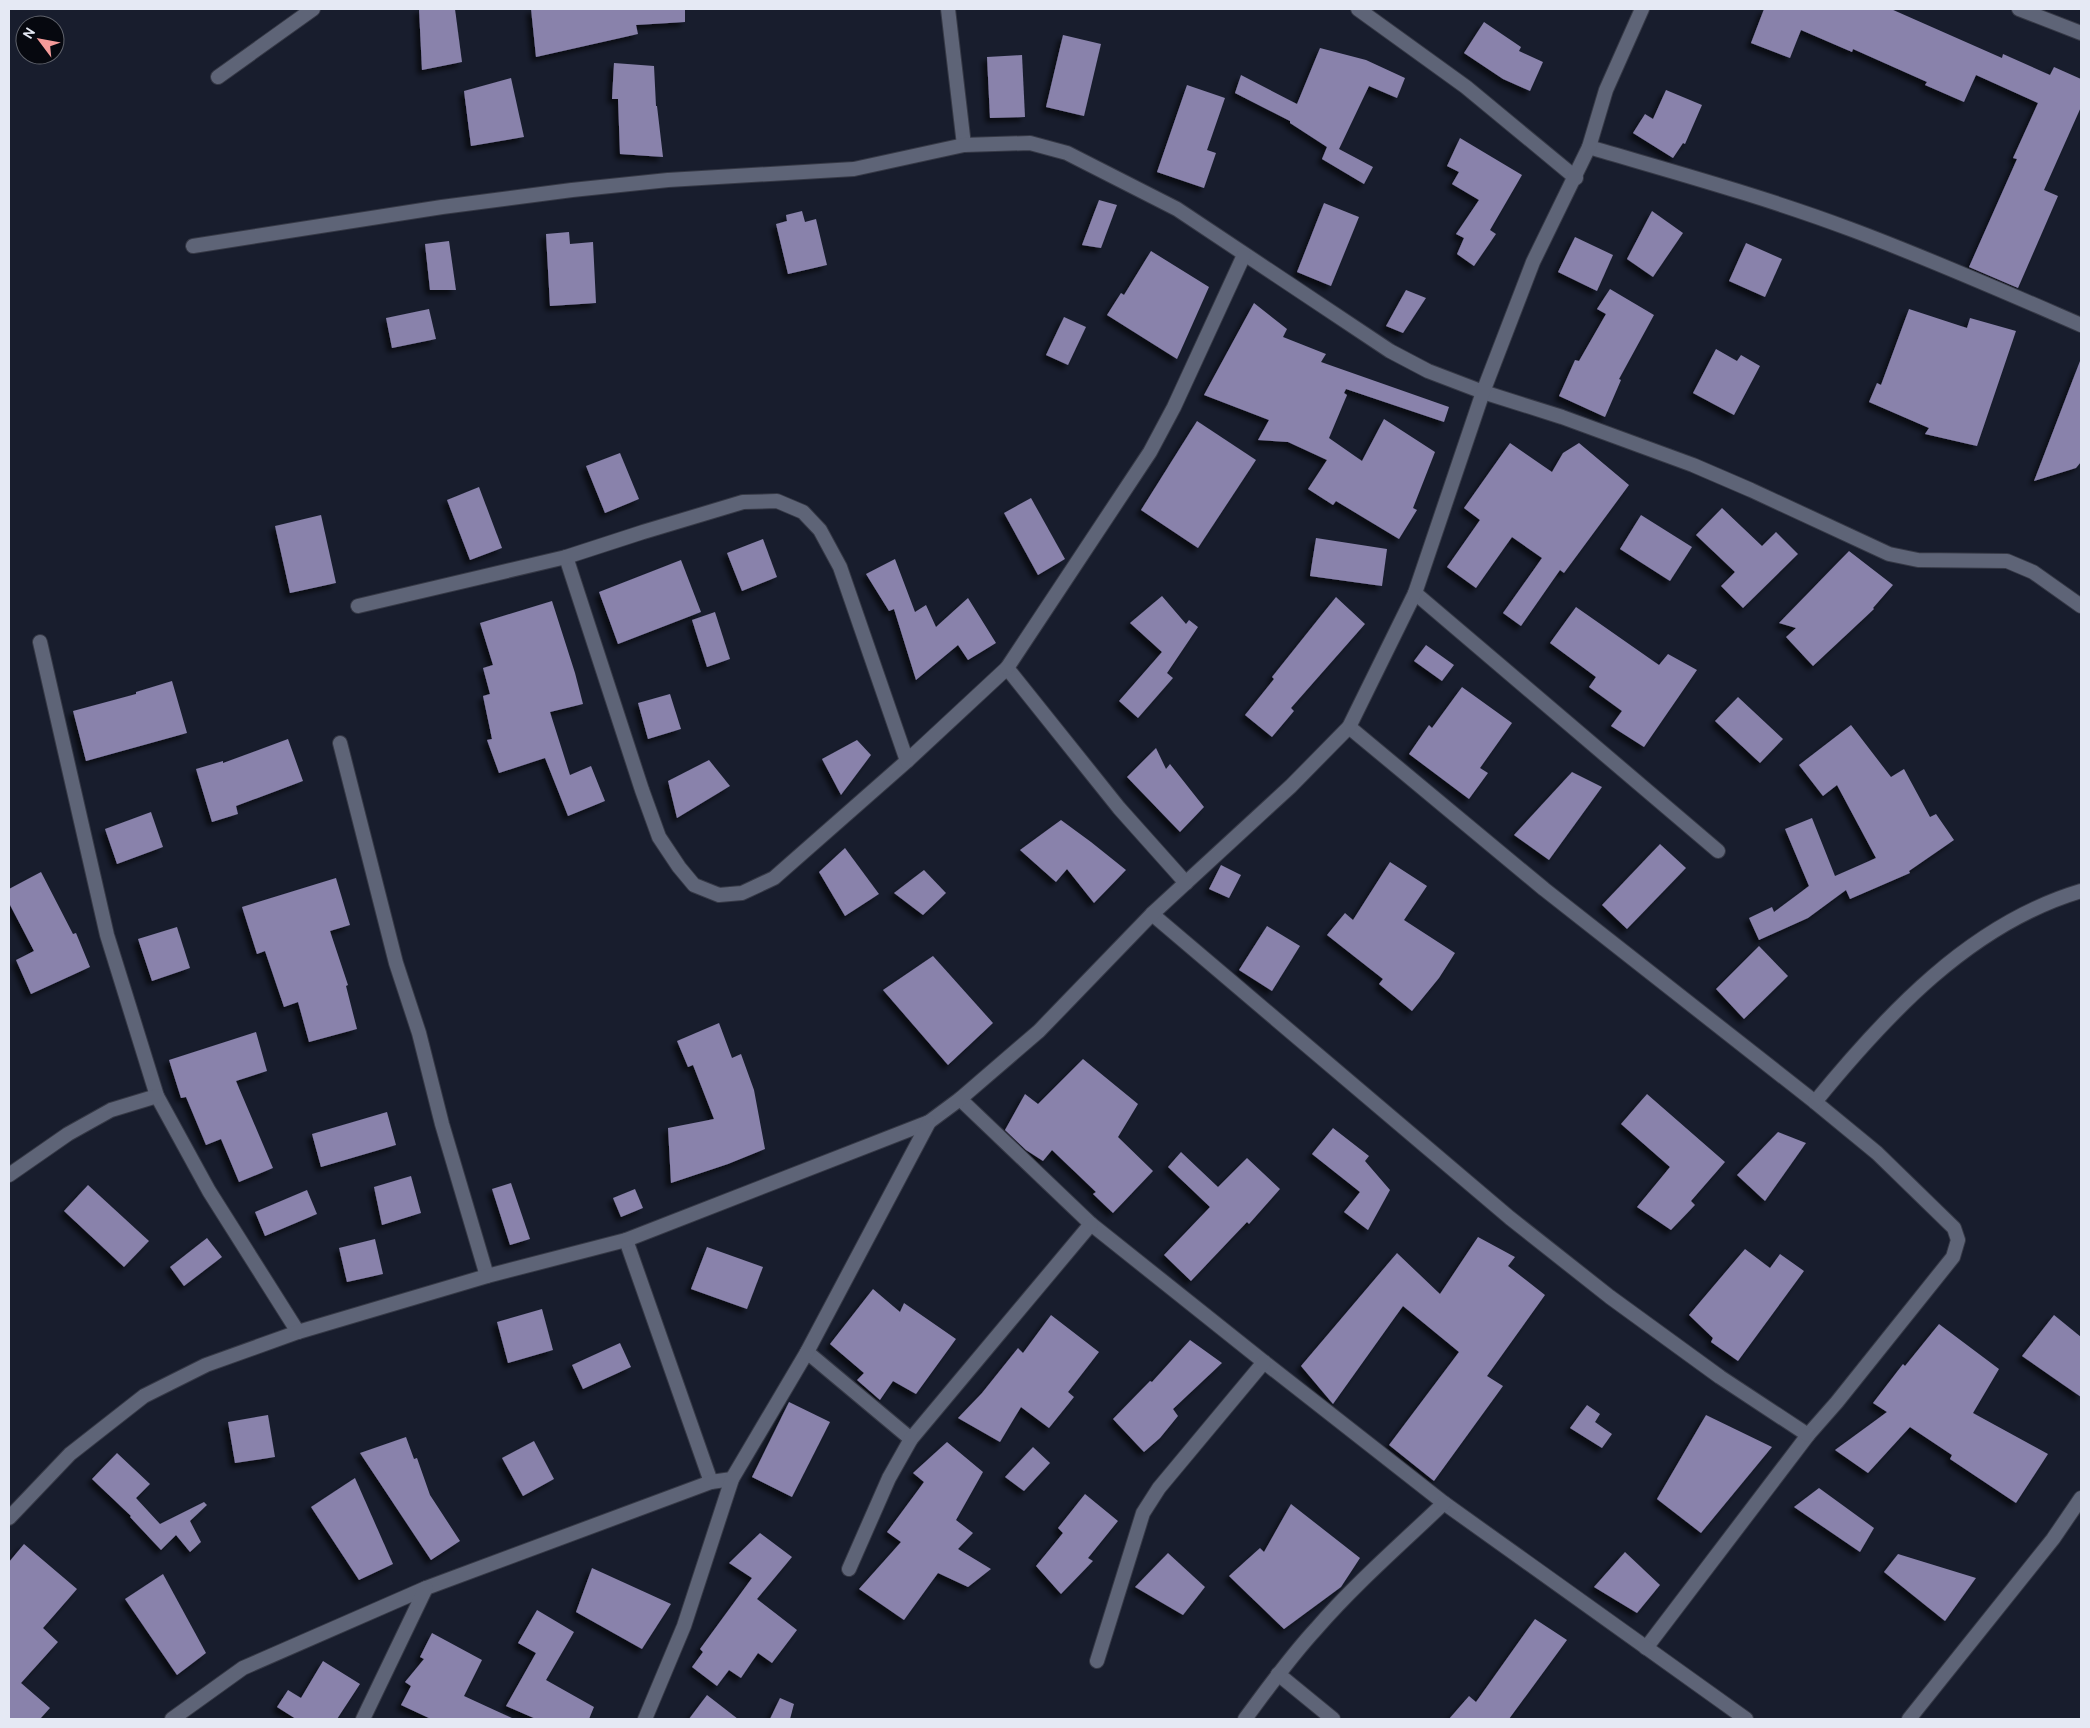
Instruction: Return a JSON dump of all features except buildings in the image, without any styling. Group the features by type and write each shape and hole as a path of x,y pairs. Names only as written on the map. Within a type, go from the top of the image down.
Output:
{"street":[{"path":"218,77 313,9"},
{"path":"948,9 964,145"},
{"path":"1358,9 1466,87 1576,178"},
{"path":"9,1518 70,1454 144,1396 206,1365 298,1332 488,1276 626,1240 929,1122 960,1099 1039,1031 1152,914 1291,786 1349,727 1415,593 1483,392 1533,262 1590,147 1606,90 1642,9"},
{"path":"2019,9 2081,33"},
{"path":"192,246 432,208 572,190 668,180 854,168 964,145 1030,143 1067,154 1177,209 1390,351 1428,371 1693,465 1889,554 1918,560 2007,562 2033,572 2081,606"},
{"path":"1590,147 1773,202 1849,228 1911,252 2081,326"},
{"path":"566,558 659,837 679,867 694,885 719,895 742,893 774,878 907,761 1007,668 1150,452 1174,407 1244,255"},
{"path":"358,606 566,558 642,532 743,502 777,501 803,512 820,530 840,567 907,761"},
{"path":"1415,593 1718,851"},
{"path":"40,642 107,935 157,1096 209,1191 298,1332"},
{"path":"1007,668 1107,793 1186,884"},
{"path":"1349,727 1544,889 1877,1153 1954,1228 1958,1240 1953,1257 1808,1435 1646,1648"},
{"path":"340,743 396,963 419,1033 442,1124 488,1276"},
{"path":"1815,1102 1855,1054 1909,997 1958,957 2005,924 2057,899 2081,892"},
{"path":"1152,914 1526,1231 1610,1297 1720,1377 1808,1435"},
{"path":"9,1175 68,1134 111,1110 157,1096"},
{"path":"960,1099 1091,1224 1264,1362 1444,1503 1746,1719"},
{"path":"645,1719 684,1626 732,1479 807,1352 929,1122"},
{"path":"849,1568 889,1478 911,1439 1091,1224"},
{"path":"626,1240 711,1482"},
{"path":"807,1352 911,1439"},
{"path":"1097,1661 1143,1513 1160,1488 1264,1362"},
{"path":"172,1719 243,1668 426,1588 711,1482 732,1479"},
{"path":"1909,1719 2053,1539 2081,1498"},
{"path":"1245,1719 1278,1674 1316,1628 1371,1572 1444,1503"},
{"path":"363,1719 426,1588"},
{"path":"1278,1674 1333,1719"}]}
